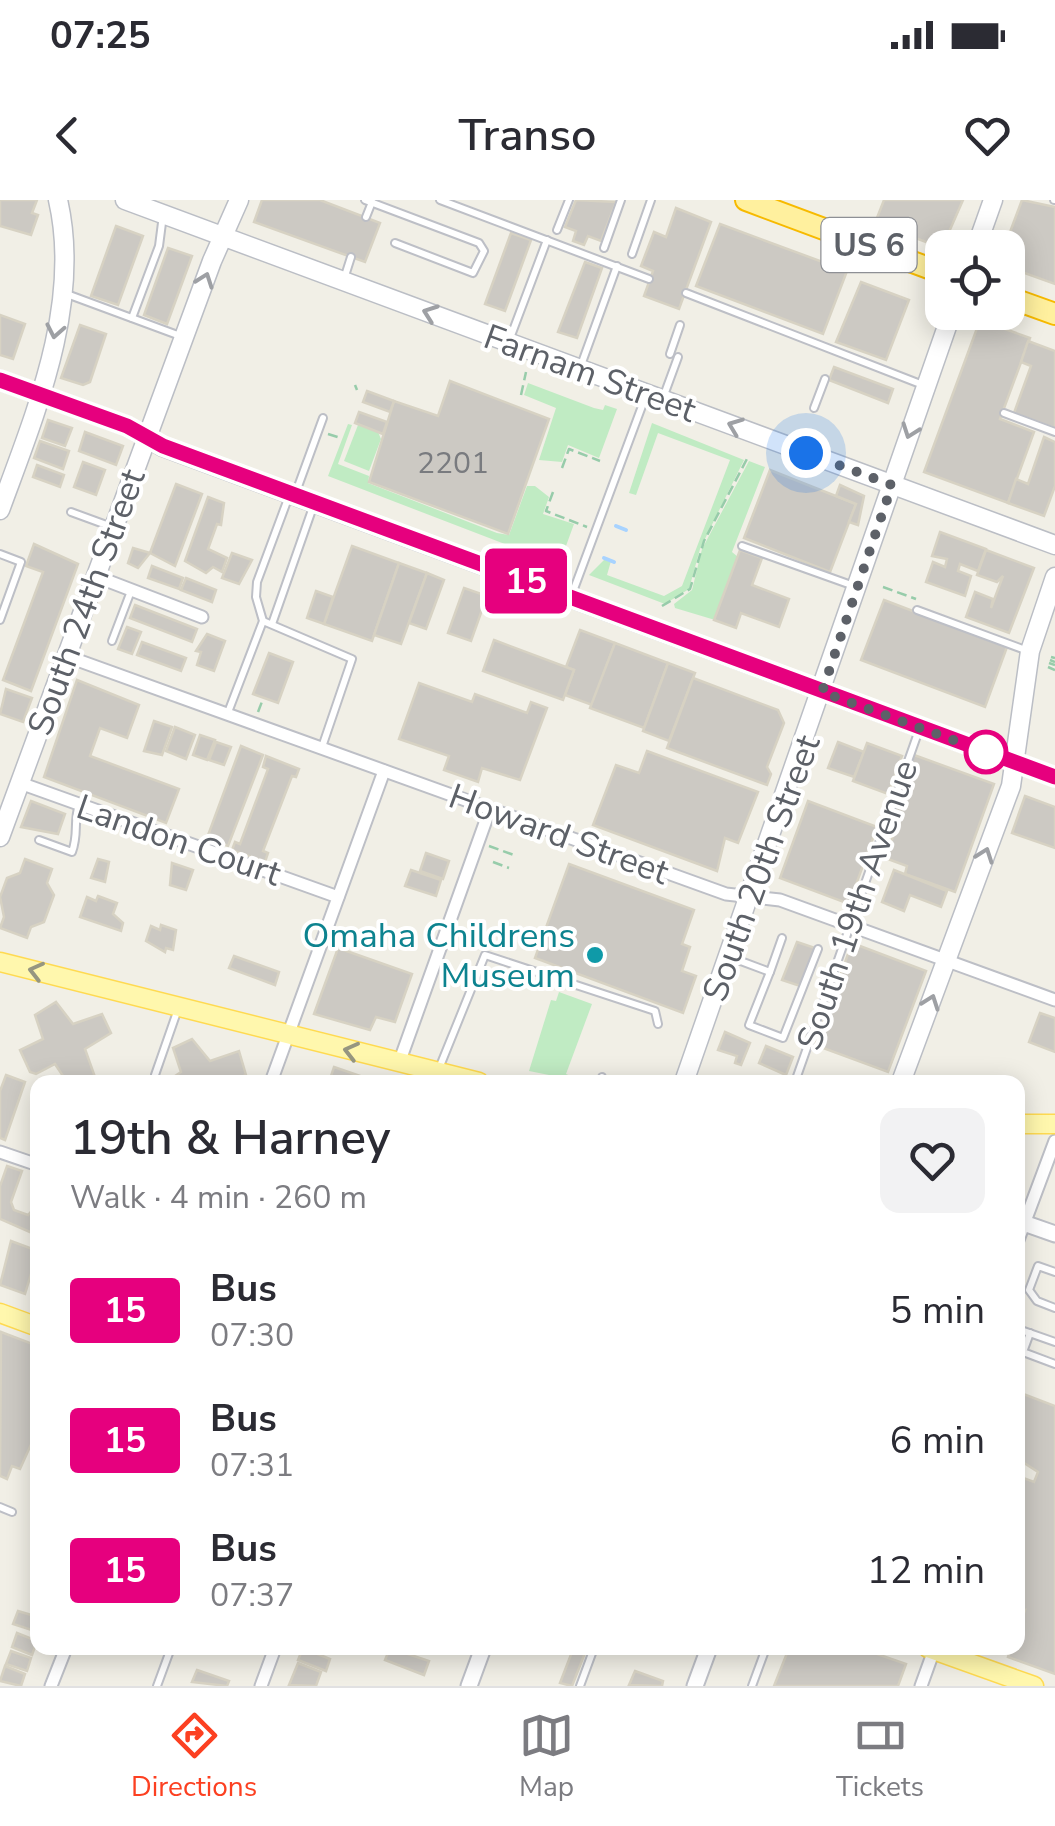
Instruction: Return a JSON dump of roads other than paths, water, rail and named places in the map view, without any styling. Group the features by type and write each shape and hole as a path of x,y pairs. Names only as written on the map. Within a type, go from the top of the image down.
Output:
{"highway":[{"name":"US 6","path":"746,200 925,267"},
{"path":"1025,303 1055,314"}],"main road":[{"path":"0,510 40,394 62,292 58,200"},
{"name":"Farnam Street","path":"126,200 1055,545"},
{"name":"South 24th Street","path":"0,837 183,337 240,200"},
{"path":"983,230 994,200"},
{"name":"South 20th Street","path":"687,1075 946,330"},
{"path":"0,380 292,495 1055,778"},
{"path":"905,1075 1016,763 1030,652 1055,577"},
{"path":"0,962 451,1075"},
{"path":"1025,1124 1055,1124"},
{"path":"0,1313 30,1324"},
{"path":"948,1655 1034,1686"}],"street":[{"path":"95,576 202,616"},
{"name":"Howard Street","path":"66,656 726,894 780,900 1055,1000"},
{"path":"274,1075 384,771"},
{"name":"Landon Court","path":"20,783 338,897"},
{"path":"399,1063 490,809"},
{"path":"1025,1212 1055,1141"},
{"path":"0,1152 30,1162"},
{"path":"1025,1223 1055,1234"},
{"path":"52,1686 63,1655"},
{"path":"261,1686 273,1655"},
{"path":"468,1686 479,1655"},
{"path":"695,1686 706,1655"},
{"path":"921,1686 929,1655"}],"lane":[{"path":"440,200 650,279"},
{"path":"557,230 569,200"},
{"path":"604,248 621,200"},
{"path":"632,254 651,200"},
{"path":"366,217 369,201 480,242 484,251 472,272 396,243"},
{"path":"132,318 158,246 164,214"},
{"path":"509,342 547,240"},
{"path":"343,282 352,257"},
{"path":"580,368 617,266"},
{"path":"62,292 183,337"},
{"path":"686,293 926,386"},
{"path":"571,598 674,356 680,325"},
{"path":"814,408 825,378"},
{"path":"1004,414 1055,432"},
{"path":"226,716 263,621 256,597 258,582 324,418"},
{"path":"272,624 314,503"},
{"path":"71,512 113,528"},
{"path":"742,546 856,587"},
{"path":"0,554 21,562 0,620"},
{"path":"112,641 132,590"},
{"path":"917,610 1030,652"},
{"path":"263,621 350,656 353,662 321,751"},
{"name":"South 19th Avenue","path":"797,1075 920,728"},
{"path":"39,840 72,852 80,830 75,816 79,805"},
{"path":"782,938 749,1026 783,1038 818,949"},
{"path":"438,1072 485,954 655,1011 658,1024"},
{"path":"729,957 770,972"},
{"path":"155,1075 178,1008"},
{"path":"1055,1272 1038,1266 1029,1290 1037,1301 1055,1308"},
{"path":"1025,1331 1055,1342"},
{"path":"1025,1345 1030,1333"},
{"path":"1025,1353 1055,1364"},
{"path":"0,1507 12,1512"},
{"path":"156,1686 168,1655"},
{"path":"580,1686 591,1655"},
{"path":"752,1686 763,1655"}],"waterway":[{"path":"616,526 626,530"},
{"path":"604,558 614,562"}],"place":[{"name":"Omaha Childrens Museum","path":"595,955"}]}
